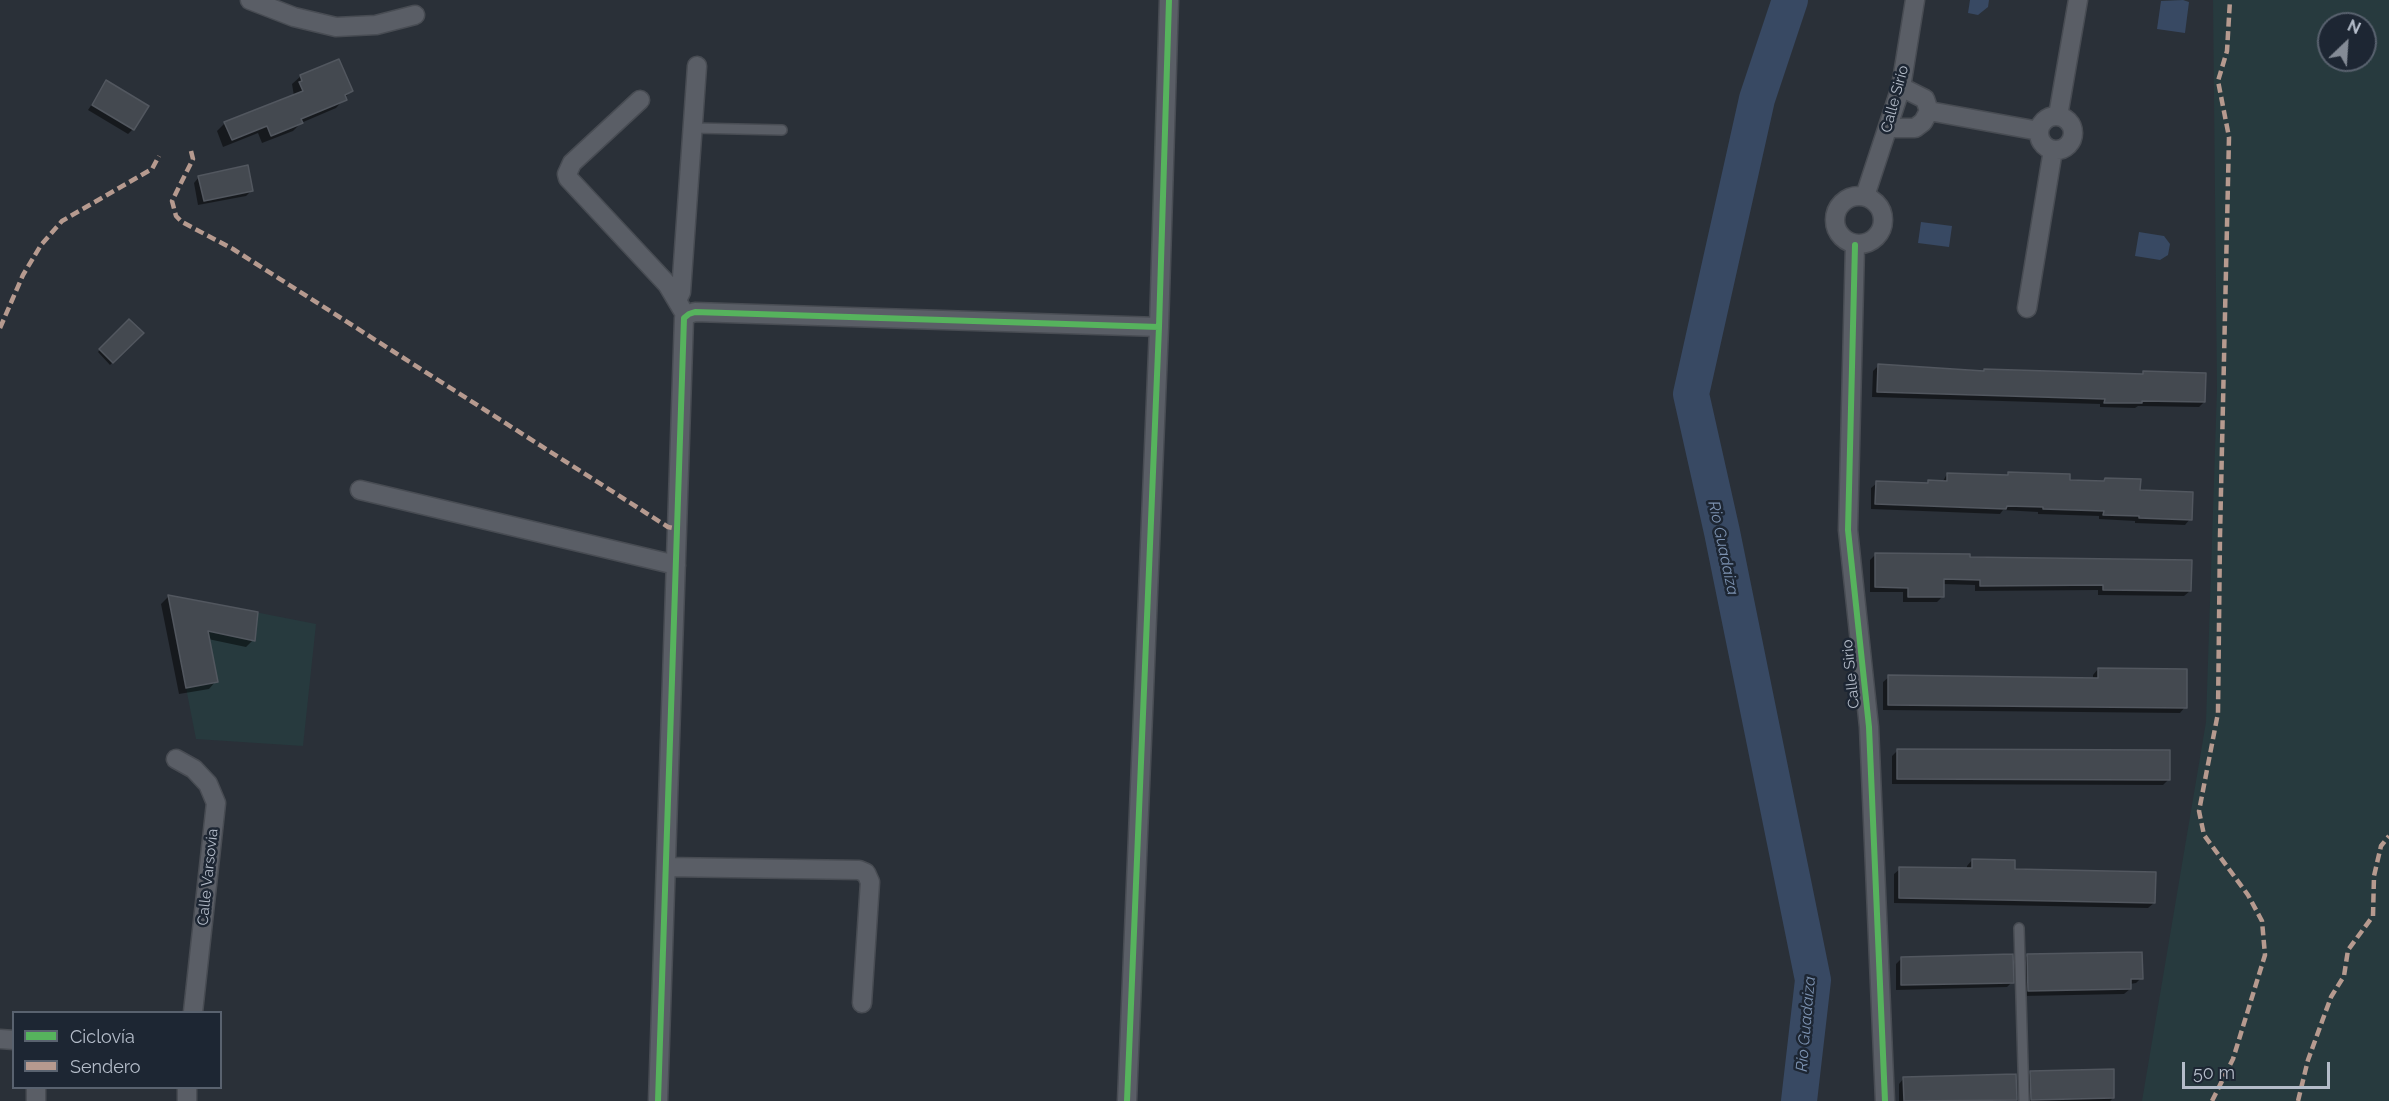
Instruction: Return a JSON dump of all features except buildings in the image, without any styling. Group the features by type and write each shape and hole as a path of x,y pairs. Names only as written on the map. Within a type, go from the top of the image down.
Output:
{"street":[{"path":"250,0 294,17 336,27 376,25 415,15"},
{"path":"1127,1101 1159,327 1169,0"},
{"name":"Calle Sirio","path":"1865,196 1901,87 1915,0"},
{"path":"2058,116 2078,0"},
{"path":"658,1101 683,322 681,292 697,66"},
{"path":"1888,128 1915,128 1923,122 1929,111 1925,99 1901,87"},
{"path":"640,100 572,163 567,174 568,178 667,284 681,308 695,312 1159,327"},
{"path":"1929,111 2039,131"},
{"path":"2058,116 2067,119 2073,127 2074,136 2070,144 2062,150 2053,150 2046,147 2040,140 2039,131 2045,120 2058,116"},
{"path":"2027,308 2053,150"},
{"path":"1865,196 1876,202 1883,213 1884,225 1873,240 1855,245 1843,239 1836,229 1835,216 1841,204 1852,197 1865,196"},
{"name":"Calle Sirio","path":"1855,245 1848,530 1869,727 1885,1101"},
{"path":"360,490 676,565"},
{"name":"Calle Varsovia","path":"176,759 194,769 208,784 216,803 193,1011"},
{"path":"667,867 859,870 866,873 870,882 862,1003"}],"lane":[{"path":"693,128 782,130"},
{"path":"2019,928 2024,1101"}],"green space":[{"path":"2213,0 2389,0 2389,1101 2142,1101 2206,722 2217,389"},
{"path":"168,595 316,624 303,746 196,739"}],"water":[{"path":"1970,0 1989,0 1988,7 1978,15 1968,13"},
{"path":"2161,1 2189,2 2185,33 2157,29"},
{"path":"1921,222 1952,226 1949,247 1918,243"},
{"path":"2139,232 2164,236 2170,244 2168,255 2160,260 2135,256"}],"waterway":[{"name":"Rio Guadaiza","path":"1790,0 1757,99 1691,394 1722,532 1813,980 1799,1101"}],"marked path":[{"path":"2212,1101 2233,1059 2265,955 2262,921 2248,895 2204,835 2199,811 2218,713 2229,137 2218,81 2227,51 2230,0"},
{"path":"191,151 193,159 172,201 176,216 182,222 233,249 668,527 678,529"},
{"path":"0,328 23,275 41,245 62,221 152,169 159,156"},
{"path":"2298,1101 2308,1060 2331,997 2344,976 2348,950 2373,916 2374,876 2381,846 2389,836"}],"cycle path":[{"path":"1127,1101 1159,327 1169,0"},
{"path":"1855,245 1848,530 1869,727 1885,1101"},
{"path":"658,1101 684,318 695,312 1159,327"}]}
